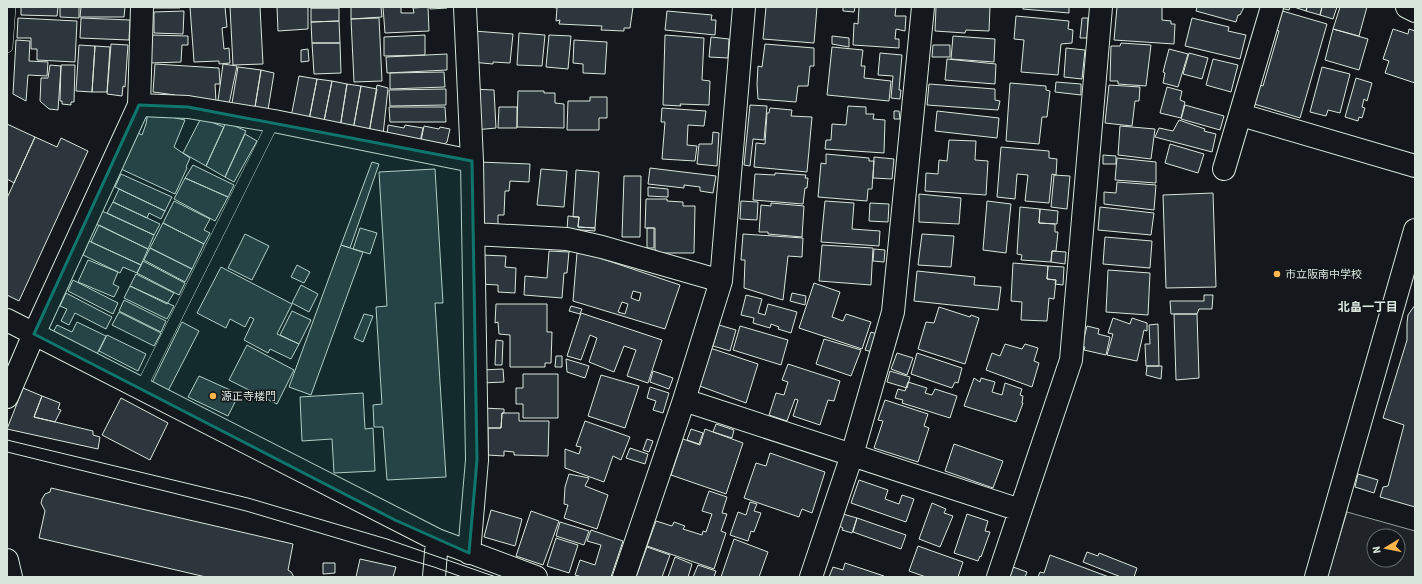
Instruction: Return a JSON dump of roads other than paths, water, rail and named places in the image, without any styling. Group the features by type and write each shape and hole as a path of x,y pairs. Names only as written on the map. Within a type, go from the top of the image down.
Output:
{"street":[{"path":"7,397 34,334 139,106 142,7"},
{"path":"465,7 474,234 477,460 469,553"},
{"path":"624,577 684,400 721,281 744,7"},
{"path":"811,577 852,455 893,312 923,7"},
{"path":"998,577 1070,360 1101,7"},
{"path":"1224,169 1272,7"},
{"path":"1407,7 1415,11"},
{"path":"139,106 188,107 274,122 472,161"},
{"path":"1241,115 1415,166"},
{"path":"474,234 567,239 602,247 721,281"},
{"path":"1316,577 1414,238"},
{"path":"7,320 437,540 536,577"},
{"path":"684,400 1020,510"},
{"path":"435,576 437,540"},
{"path":"7,560 11,577"}],"lane":[{"path":"7,47 10,7"},
{"path":"141,388 274,122"}],"tram line":[{"path":"7,440 248,498 387,539 496,577"},
{"path":"7,452 246,511 434,567 462,577"}],"place":[{"name":"市立阪南中学校","path":"1277,274"},
{"name":"源正寺楼門","path":"213,396"}],"district":[{"name":"北畠一丁目","path":"1368,307"}]}
